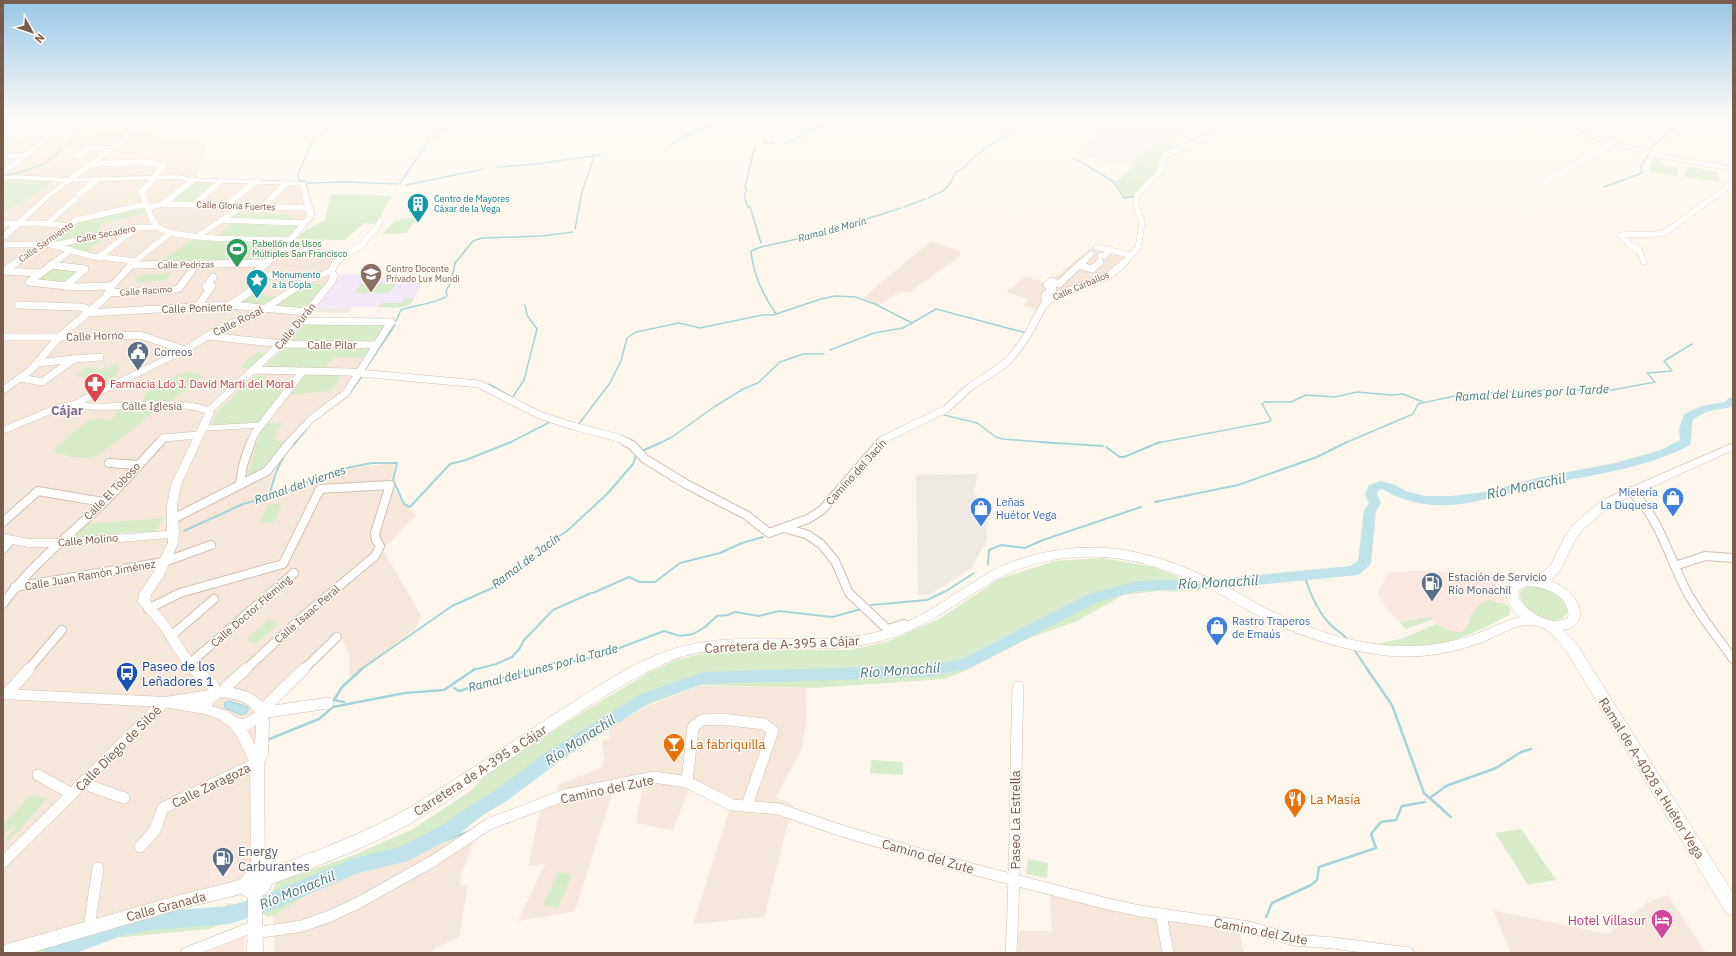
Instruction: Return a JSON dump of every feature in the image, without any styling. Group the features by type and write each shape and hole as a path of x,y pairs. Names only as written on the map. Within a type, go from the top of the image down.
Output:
{"main road":[{"path":"1540,582 1556,568 1570,538 1586,519 1606,502 1733,446"},
{"name":"Carretera de A-395 a Cájar","path":"262,875 345,847 382,831 408,816 590,698 645,666 679,652 714,645 834,644 858,641 890,634 910,627 932,616 993,576 1019,564 1043,557 1092,552 1116,554 1165,565 1219,588 1262,611 1306,631 1341,642 1382,650 1413,652 1439,650 1483,637 1505,625 1516,615 1518,608"},
{"path":"1556,568 1556,582 1575,608 1576,616 1572,622 1558,625 1535,620 1518,608 1512,599 1512,588 1516,584 1523,581 1540,582 1562,592"},
{"name":"Carretera de A-395 a Cájar","path":"1505,625 1535,620"},
{"name":"Ramal de A-4028 a Huétor Vega","path":"1558,625 1733,908"}],"street":[{"path":"3,172 13,165"},
{"path":"3,237 48,196 91,165"},
{"path":"161,165 163,165 152,178 148,186 141,191 158,227 170,233 198,236 290,240"},
{"name":"Calle Carballos","path":"1030,330 1043,306 1049,300 1059,294 1110,275 1138,246 1142,221 1136,207 1137,195 1150,184 1160,171 1161,165"},
{"path":"1546,182 1575,165"},
{"path":"1713,165 1733,168"},
{"path":"1716,165 1733,168"},
{"path":"3,178 16,177 97,180 178,177 194,180 303,183 311,216 283,248 254,274 250,292 230,305"},
{"path":"80,194 97,180"},
{"path":"163,204 194,180"},
{"path":"192,205 221,180"},
{"path":"225,206 257,182"},
{"path":"262,207 288,182"},
{"path":"1644,262 1639,250 1630,245 1621,234 1657,234 1666,232 1733,183"},
{"path":"47,224 75,199"},
{"name":"Calle Sarmiento","path":"40,273 4,271 76,220 148,205 163,204"},
{"name":"Calle Gloria Fuertes","path":"163,204 309,208"},
{"path":"198,236 243,206"},
{"path":"221,220 305,223"},
{"path":"331,271 336,262 364,244 366,239 377,228 380,221"},
{"path":"3,224 47,224 68,226"},
{"path":"99,257 137,227"},
{"name":"Calle Secadero","path":"54,245 85,237 137,227 158,227"},
{"path":"3,390 32,370 58,338 105,298 112,286 132,263 170,233"},
{"name":"Calle Pedrizas","path":"3,245 54,245 99,257 132,263 196,265 266,263"},
{"path":"1097,247 1130,255"},
{"path":"283,248 345,255"},
{"path":"71,250 29,282 65,286 112,286"},
{"path":"1094,267 1110,250"},
{"path":"1049,300 1045,299 1045,295 1053,289 1047,285 1052,281 1059,284 1091,254"},
{"path":"50,265 86,269 65,286"},
{"name":"Calle Racimo","path":"108,294 174,290 179,288 196,265"},
{"path":"1079,265 1090,268 1094,267 1110,275"},
{"name":"Calle Rosal","path":"71,405 132,377 185,350 222,327 265,308 306,281 331,271"},
{"name":"Calle Durán","path":"209,411 281,344 332,280 334,275 331,271"},
{"path":"254,274 315,278"},
{"path":"198,306 212,286 206,287 213,277"},
{"path":"18,305 78,307 85,308 87,313"},
{"name":"Calle Poniente","path":"87,313 230,305 307,312"},
{"path":"173,519 267,472 293,438 311,419 346,393 391,322 300,321"},
{"name":"Camino del Jacín","path":"358,372 479,384 494,389 526,409 544,417 619,438 632,445 645,459 694,489 746,515 770,534 808,519 822,510 882,440 946,409 970,387 1011,358 1030,330"},
{"name":"Calle Horno","path":"3,336 58,338 140,335 185,350"},
{"name":"Calle Pilar","path":"208,336 281,344 376,345"},
{"path":"37,363 100,358"},
{"path":"21,378 42,382 74,359"},
{"path":"253,370 358,372"},
{"path":"240,485 243,465 254,434 303,371"},
{"path":"3,431 59,407 71,405"},
{"name":"Calle Iglesia","path":"71,405 86,407 191,406 209,411"},
{"path":"209,411 176,485 172,506 174,534 173,543 158,575 144,594 144,602 163,624 170,637 189,664 213,685 217,693"},
{"path":"208,428 260,425"},
{"name":"Calle El Toboso","path":"3,604 15,587 58,543 103,502 163,438 198,435"},
{"path":"109,463 138,465"},
{"name":"Calle Isaac Peral","path":"148,608 180,593 283,564 320,489 390,485 375,533 376,540 380,546 375,556 217,693"},
{"path":"3,522 38,491 103,502"},
{"path":"1631,491 1637,495 1649,514 1691,600 1733,659"},
{"path":"786,528 806,534 821,544 835,561 849,593 859,604 888,629 924,615 932,616"},
{"name":"Calle Molino","path":"7,539 29,543 58,543 174,534"},
{"path":"3,549 7,539"},
{"name":"Calle Juan Ramón Jiménez","path":"15,587 164,562 211,545"},
{"path":"1674,566 1705,556 1733,558"},
{"name":"Calle Doctor Fleming","path":"189,664 294,573"},
{"path":"170,637 214,599"},
{"path":"5,694 62,630"},
{"path":"234,723 245,725 261,713 337,636"},
{"name":"Paseo La Estrella","path":"1012,953 1015,880 1015,771 1018,687"},
{"path":"205,709 205,702 217,693"},
{"path":"164,702 174,699 217,693 247,698 258,704 263,721 261,754 257,763"},
{"path":"5,694 164,702 205,709 223,715 234,723 242,732 257,763 262,875 264,886 252,893 255,926 255,953"},
{"name":"Calle Diego de Siloé","path":"3,862 164,702"},
{"path":"261,713 328,703"},
{"path":"687,782 693,727 702,720 722,719 764,724 773,731 747,805"},
{"name":"Calle Zaragoza","path":"140,847 150,839 156,830 163,808 257,763"},
{"name":"Calle Diego de Siloé","path":"38,775 72,794"},
{"name":"Camino del Zute","path":"186,953 255,926 302,926 330,916 358,903 433,861 489,824 565,795 654,777 687,782 732,805 747,805 779,809 839,830 964,867 1104,903 1161,914 1249,927 1294,940 1334,943 1408,953"},
{"path":"82,783 124,798"},
{"path":"88,928 98,868"},
{"name":"Calle Granada","path":"4,953 88,928 252,893"},
{"path":"1161,914 1168,953"}],"shaded area":[{"path":"3,165 200,165 195,182 299,185 313,217 284,249 342,256 335,268 338,277 319,299 304,320 396,322 340,396 304,422 271,472 274,473 266,496 275,497 338,470 394,463 394,471 390,481 397,495 416,515 383,550 421,615 416,628 350,679 349,655 341,636 273,706 264,741 264,860 241,881 3,948"},
{"path":"1123,165 1134,165 1132,167"},
{"path":"931,241 957,250 961,253 960,256 910,292 900,292 879,305 863,298"},
{"path":"1092,247 1128,255 1107,275 1051,296 1039,310 1023,305 1028,299 1006,292 1026,276 1047,284"},
{"name":"Centro Docente Privado Lux Mundi","path":"341,275 367,275 397,280 412,279 420,284 420,288 410,305 405,307 315,307"},
{"path":"319,307 352,307 348,313 315,312"},
{"path":"978,474 974,492 985,503 987,540 971,568 931,594 918,595 916,475"},
{"name":"Estación de Servicio Río Monachil","path":"1415,571 1490,571 1507,605 1497,601 1477,607 1471,615 1468,626 1461,632 1450,631 1436,624 1430,617 1399,622 1386,607 1378,593 1388,573"},
{"path":"699,686 805,688 807,714 802,748 776,797 793,805 764,917 693,924 730,808 690,787 673,830 636,823 643,785 613,791 575,911 518,921 545,864 528,866 539,815 559,793 558,785 602,767 601,763 605,761 602,741 610,738 608,728 645,707"},
{"path":"454,839 474,840 460,878 461,886 468,885 459,937 434,949 431,953 275,953 273,916 315,890 342,877"},
{"name":"Energy Carburantes","path":"242,861 242,873 230,883 208,889 211,872"},
{"path":"1668,895 1706,953 1511,953 1493,910 1608,934 1648,902"},
{"path":"1050,896 1239,929 1244,953 1017,953 1019,931 1052,931"},
{"path":"244,937 244,953 205,953 239,939"}],"green space":[{"path":"1133,165 1158,165 1159,170 1135,196 1126,198 1116,182"},
{"path":"1650,165 1663,165 1677,168 1679,176 1650,172 1649,167"},
{"path":"1688,166 1717,172 1721,182 1683,177"},
{"path":"3,180 53,181 28,199 3,211"},
{"path":"194,182 215,183 192,203 168,203"},
{"path":"331,194 393,196 385,207 378,224 364,223 345,240 295,239 306,230 325,220"},
{"path":"144,206 147,213 101,224 100,232 55,243 49,242 79,221"},
{"path":"236,213 296,215 290,220 227,219"},
{"path":"420,216 406,233 383,234 394,221"},
{"path":"232,223 300,224 287,238 218,235"},
{"path":"110,234 85,252 61,245"},
{"path":"194,238 285,241 265,261 157,264"},
{"path":"50,268 82,269 64,284 34,281"},
{"path":"172,273 167,280 135,283 140,275"},
{"path":"309,282 325,285 304,310 272,306"},
{"path":"362,283 396,284 389,293 354,293"},
{"path":"250,295 279,296 266,305 237,304"},
{"path":"405,299 414,299 411,303 403,307 378,307 381,303 402,303"},
{"path":"304,324 387,324 374,343 289,342"},
{"path":"286,347 371,347 364,358 333,357 325,368 263,368"},
{"path":"257,352 267,353 249,369 242,368 243,367 241,366"},
{"path":"113,364 119,365 117,375 107,382 74,376 88,367 106,370"},
{"path":"187,372 200,374 202,377 171,402 142,403 145,394 179,374"},
{"path":"268,375 260,387 289,385 257,424 211,426 221,408 255,376"},
{"path":"304,375 342,375 331,391 290,395"},
{"path":"123,407 158,407 124,436 95,456 89,458 79,458 52,452 84,423 94,419 110,420"},
{"path":"267,423 283,423 275,433 278,433 274,440 286,441 267,468 247,478 260,432"},
{"path":"282,503 274,522 259,523 268,505"},
{"path":"163,518 155,532 130,532 74,538 84,524"},
{"path":"1102,558 1153,567 1208,588 1202,590 1169,592 1167,590 1123,595 1077,621 1029,638 967,670 944,679 815,688 700,685 634,710 543,772 469,818 470,824 454,839 342,877 315,890 273,916 267,917 262,912 277,882 354,855 413,829 469,792 487,774 575,717 648,673 674,661 700,654 739,650 849,650 887,642 939,619 999,579 1055,561"},
{"path":"1533,586 1549,590 1563,599 1567,614 1558,620 1551,620 1530,611 1521,599 1520,593 1522,589"},
{"path":"1490,600 1507,605 1511,610 1509,615 1478,631 1445,643 1428,646 1411,648 1376,644 1401,639 1436,624 1450,631 1461,632 1468,626 1471,615 1477,607 1483,601"},
{"path":"1430,617 1433,619 1432,620 1406,629 1399,622"},
{"path":"269,619 279,624 255,644 246,640"},
{"path":"871,760 903,762 903,775 870,773"},
{"path":"30,795 47,799 16,834 8,840 5,840 17,826 13,825 3,836 3,825"},
{"path":"1521,829 1556,880 1528,885 1495,833"},
{"path":"1028,859 1048,863 1047,878 1026,874"},
{"path":"558,872 572,875 558,908 543,905"},
{"path":"226,903 240,905 241,917 209,929 113,938 72,953 35,953 39,949 126,924 163,924 201,918 225,912"}],"water":[{"path":"229,701 248,707 248,711 241,715 225,708 224,703"}],"waterway":[{"path":"3,176 25,171 42,165"},
{"path":"302,165 298,174 299,180 305,181"},
{"path":"400,183 412,165"},
{"path":"496,167 532,165"},
{"path":"575,229 582,192 591,165"},
{"path":"750,165 745,187 747,190 744,196 748,207 750,207 761,243"},
{"path":"928,198 943,191 949,185 956,172 967,165"},
{"path":"1085,165 1114,182 1124,198 1136,196"},
{"path":"1604,187 1642,173 1642,165"},
{"path":"406,185 484,169"},
{"path":"308,192 306,183 346,182 397,184"},
{"name":"Ramal de Marín","path":"904,207 925,199"},
{"name":"Ramal de Marín","path":"776,314 759,284 751,251 761,247 838,230 854,223 901,208"},
{"path":"305,227 314,217"},
{"path":"396,321 401,310 438,300 447,296 446,291 451,282 455,263 473,241 482,238 542,236 573,232"},
{"path":"776,314 821,299 835,296 855,297 875,304 912,323"},
{"path":"512,398 524,380 537,329 527,315 525,305"},
{"path":"912,323 936,309 1026,333"},
{"name":"Ramal del Viernes","path":"578,425 610,383 621,361 627,338 636,332 679,323 700,328 762,315 776,314"},
{"name":"Ramal de Jacín","path":"830,350 874,333 903,328 912,323"},
{"path":"364,371 395,325"},
{"name":"Ramal del Lunes por la Tarde","path":"1345,443 1413,414 1418,404 1459,395 1539,390 1612,390 1655,382 1647,373 1672,371 1664,361 1692,344"},
{"name":"Ramal de Jacín","path":"662,442 672,437 714,407 743,389 758,383 780,362 803,354 824,354"},
{"path":"328,410 348,396 362,376"},
{"path":"489,384 510,396"},
{"path":"1158,443 1268,422 1271,420 1262,404 1265,402 1291,402 1306,395 1335,397 1357,392 1391,395 1403,394 1423,402"},
{"name":"Río Monachil","path":"52,953 121,927 151,921 229,915 265,904 357,865 402,855 450,830 477,810 502,795 554,756 644,699 703,678 928,671 965,664 1094,598 1138,586 1227,583 1353,571 1364,563 1370,511 1375,503 1371,494 1373,488 1381,485 1402,494 1425,500 1452,500 1484,496 1537,482 1615,467 1665,453 1686,442 1685,429 1688,417 1706,408 1728,405 1733,400"},
{"path":"944,415 977,423 996,437 1003,439 1047,442"},
{"name":"Ramal del Viernes","path":"511,442 550,422"},
{"path":"295,443 307,429"},
{"name":"Ramal del Viernes","path":"184,531 243,504 277,495 336,470 372,463 397,463 393,480 404,504 410,507 450,464 466,460 511,442"},
{"name":"Ramal de Jacín","path":"642,451 662,442"},
{"path":"1040,442 1047,442"},
{"path":"1047,442 1103,446"},
{"path":"1047,442 1054,443"},
{"path":"290,448 295,443"},
{"path":"1106,447 1120,457 1124,457 1158,443"},
{"name":"Ramal del Lunes por la Tarde","path":"1155,502 1238,485 1317,457 1345,443"},
{"path":"273,495 270,492 276,472 284,456"},
{"name":"Ramal de Jacín","path":"360,670 452,606 499,585 537,556 550,542 567,531 608,493 633,464 636,456"},
{"name":"Ramal del Lunes por la Tarde","path":"988,564 989,550 1001,545 1025,548 1043,540 1141,507"},
{"name":"Ramal del Lunes por la Tarde","path":"593,593 629,577 640,582 655,582 680,563 720,553 742,543 763,537"},
{"name":"Ramal del Lunes por la Tarde","path":"871,605 927,600 946,591 974,573"},
{"path":"1304,575 1320,612 1324,618 1346,638"},
{"name":"Ramal del Lunes por la Tarde","path":"474,670 496,664 512,657 520,648 524,640 553,610 591,593"},
{"name":"Ramal del Lunes por la Tarde","path":"531,670 554,663 596,657 664,631 680,636 693,634 705,627 717,616 728,615 735,612 759,616 779,611 832,617 861,609"},
{"path":"1355,651 1368,670"},
{"name":"Ramal de Jacín","path":"344,702 334,700 342,687 362,669"},
{"name":"Ramal del Lunes por la Tarde","path":"454,688 459,691 534,669"},
{"path":"1367,669 1392,705 1424,793 1451,817"},
{"name":"Ramal del Lunes por la Tarde","path":"267,740 319,719 333,707 405,693 444,690 474,670"},
{"path":"1430,798 1446,786 1496,768 1521,752 1531,749"},
{"path":"1266,917 1272,903 1311,885 1317,880 1319,867 1376,848 1371,834 1381,822 1396,820 1402,806 1425,802"},
{"name":"Río Monachil","path":"450,830 453,837"},
{"path":"402,855 468,832"}],"place":[{"name":"Centro de Mayores Cáxar de la Vega","path":"418,224"},
{"name":"Pabellón de Usos Múltiples San Francisco","path":"237,268"},
{"name":"Centro Docente Privado Lux Mundi","path":"371,294"},
{"name":"Monumento a la Copla","path":"257,300"},
{"name":"Correos","path":"138,372"},
{"name":"Farmacia Ldo J. David Marti del Moral","path":"95,404"},
{"name":"Mielería La Duquesa","path":"1673,518"},
{"name":"Leñas Huétor Vega","path":"981,528"},
{"name":"Estación de Servicio Río Monachil","path":"1432,602"},
{"name":"Rastro Traperos de Emaús","path":"1217,646"},
{"name":"Paseo de los Leñadores 1","path":"127,692"},
{"name":"La fabriquilla","path":"674,764"},
{"name":"La Masía","path":"1295,818"},
{"name":"Energy Carburantes","path":"223,878"},
{"name":"Hotel Villasur","path":"1662,940"}],"district":[{"name":"Cájar","path":"67,410"}]}
